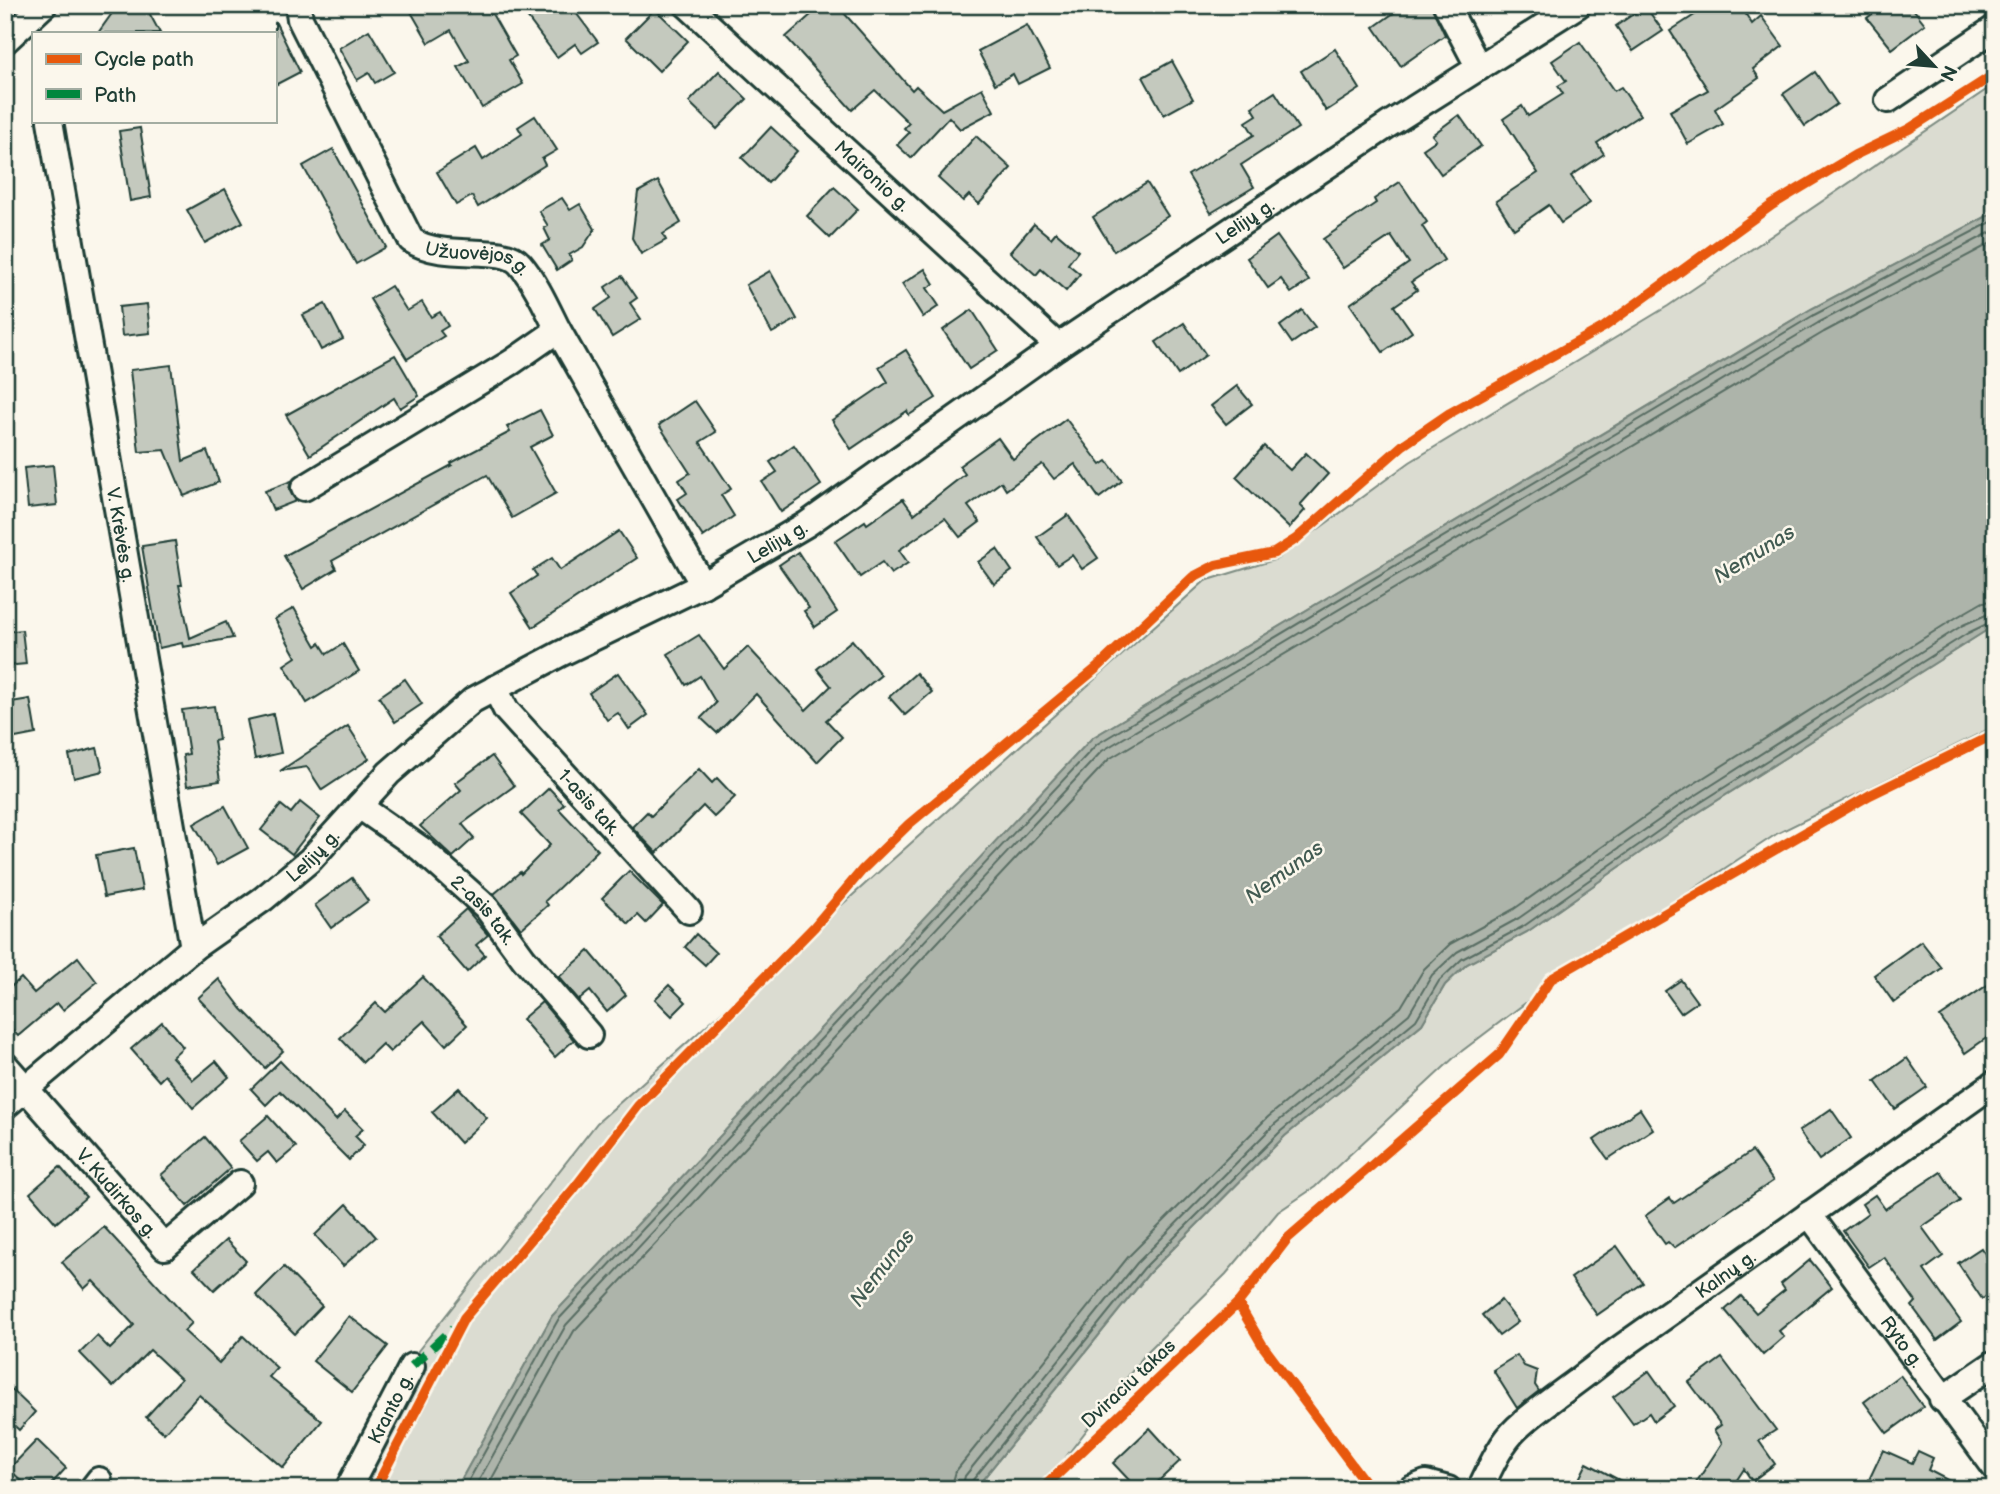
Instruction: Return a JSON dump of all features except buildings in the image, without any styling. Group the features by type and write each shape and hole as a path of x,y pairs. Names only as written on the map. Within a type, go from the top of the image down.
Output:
{"street":[{"name":"Užuovėjos g.","path":"298,5 300,19 411,240 439,252 504,254 519,262 703,585"},
{"name":"Maironio g.","path":"687,5 1058,346"},
{"path":"1446,5 1479,68"},
{"name":"Lelijų g.","path":"5,1106 193,948 263,899 310,860 389,773 473,700 703,585 807,524 1058,346 1578,5"},
{"path":"5,41 37,18"},
{"path":"1888,100 1995,28"},
{"name":"V. Krėvės g.","path":"50,122 193,948"},
{"path":"304,488 512,362 558,330"},
{"name":"1-asis tak.","path":"495,688 506,710 689,911"},
{"name":"2-asis tak.","path":"359,806 421,849 486,907 524,959 589,1035"},
{"name":"V. Kudirkos g.","path":"5,1065 165,1247 240,1183"},
{"name":"Kalnų g.","path":"1480,1489 1498,1452 1517,1428 1579,1383 1609,1356 1995,1083"},
{"name":"Ryto g.","path":"1809,1214 1995,1468"},
{"path":"1942,1399 1995,1363"},
{"name":"Kranto g.","path":"348,1489 412,1366"},
{"path":"1411,1489 1426,1483 1448,1489"}],"shaded area":[{"path":"1995,84 1995,212 1811,309 1092,738 552,1316 456,1489 340,1489 399,1375 597,1123 1205,581 1277,559 1410,462 1668,306"},
{"path":"1995,625 1995,726 1778,833 1553,982 1458,1054 1315,1187 1278,1212 1226,1274 1147,1352 1041,1489 975,1489 1149,1273 1285,1136 1422,1024 1445,985 1467,964 1527,932 1688,819"}],"water":[{"name":"Nemunas","path":"1995,212 1995,625 1688,819 1527,932 1467,964 1445,985 1422,1024 1285,1136 1149,1273 975,1489 456,1489 552,1316 1092,738 1811,309"}],"marked path":[{"path":"412,1366 453,1328"}],"cycle path":[{"path":"375,1489 464,1318 573,1190 638,1106 814,927 863,869 909,824 1098,667 1193,577 1216,565 1274,553 1296,539 1403,445 1450,413 1604,327 1772,205 1855,155 1909,129 1995,74"},
{"name":"Dviraciu takas","path":"1042,1489 1238,1303 1288,1238 1499,1055 1551,979 1870,795 1995,734"},
{"path":"1238,1303 1263,1346 1370,1489"}]}
